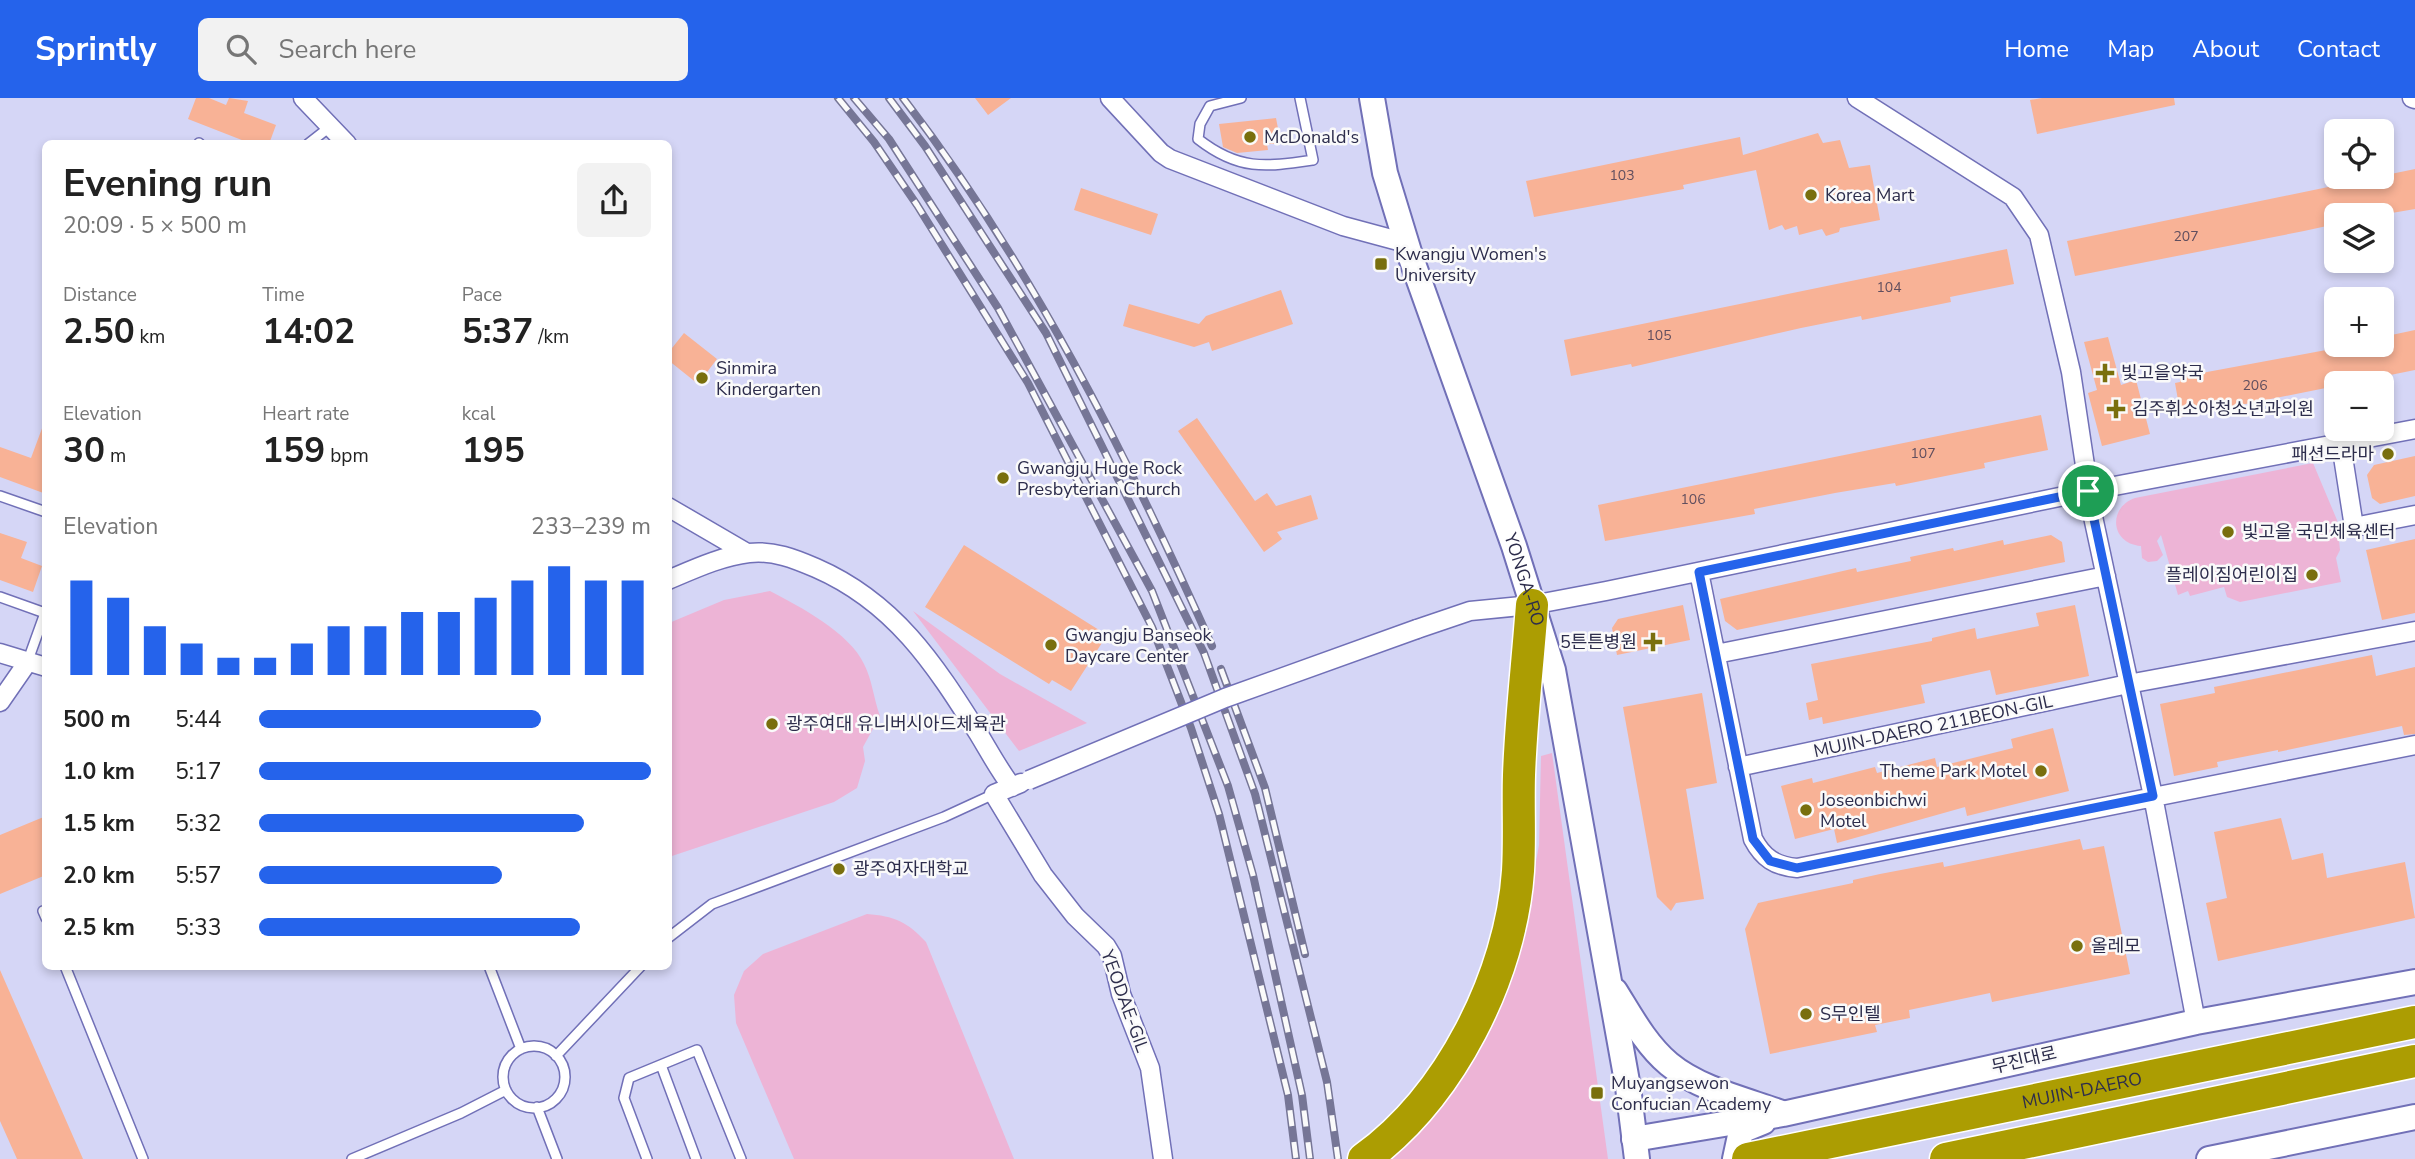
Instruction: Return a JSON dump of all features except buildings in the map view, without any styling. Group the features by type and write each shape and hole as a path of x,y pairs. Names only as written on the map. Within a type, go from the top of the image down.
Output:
{"highway":[{"path":"1364,1159 1426,1097 1453,1060 1488,995 1508,933 1518,873 1519,775 1532,605"},
{"name":"MUJIN-DAERO","path":"1748,1159 2415,1021"},
{"path":"1953,1158 2415,1061"}],"street":[{"path":"303,98 344,140"},
{"path":"1110,98 1161,153 1170,159 1343,226 1406,243"},
{"name":"YONGA-RO","path":"1372,98 1385,173 1406,243 1514,546 1553,670 1635,1149"},
{"path":"1857,98 2013,197 2039,236 2060,320 2088,491 2153,796 2196,1022"},
{"path":"994,794 1225,698 1470,611 1532,605 2088,491 2415,429"},
{"path":"2342,444 2354,527 2415,514"},
{"path":"672,510 747,553"},
{"path":"672,578 697,567 747,553 786,556 855,587 891,614 934,668 1012,787"},
{"path":"1699,572 1753,839 1770,861 1797,868 2415,745"},
{"path":"1716,654 2106,576"},
{"name":"MUJIN-DAERO 211BEON-GIL","path":"1738,767 2128,684 2415,631"},
{"path":"0,653 42,666"},
{"path":"0,702 27,663"},
{"name":"YEODAE-GIL","path":"994,794 1043,875 1075,916 1107,946 1121,994 1150,1068 1163,1159"},
{"path":"1608,981 1644,1035 1668,1064 1697,1081 1783,1114"},
{"name":"무진대로","path":"1635,1149 2196,1022 2415,982"},
{"path":"1735,1159 1741,1130 1783,1114"},
{"path":"2223,1158 2415,1117"}],"lane":[{"path":"1241,98 1210,106 1200,124 1198,139 1226,159 1262,166 1313,160 1300,98"},
{"path":"312,140 332,125"},
{"path":"0,496 42,511"},
{"path":"0,597 42,612"},
{"path":"27,663 42,624"},
{"path":"672,935 712,904 944,817 994,794"},
{"path":"67,970 144,1159"},
{"path":"490,970 520,1049"},
{"path":"556,1056 636,970"},
{"path":"539,1046 556,1056 562,1063 564,1082 555,1099 537,1107 519,1104 506,1090 503,1071 512,1054 520,1049 539,1046"},
{"path":"647,1159 624,1098 629,1078 697,1050 741,1159"},
{"path":"661,1065 696,1159"},
{"path":"352,1159 461,1113 506,1090"},
{"path":"537,1107 557,1159"}],"shaded area":[{"name":"빛고을 국민체육센터","path":"2313,463 2337,520 2340,550 2336,558 2341,582 2240,602 2227,597 2224,587 2190,596 2188,591 2178,595 2161,535 2157,541 2163,555 2157,561 2148,562 2142,558 2141,546 2123,539 2116,525 2120,509 2135,498"},
{"name":"광주여대 유니버시아드체육관","path":"770,591 836,631 857,653 867,670 880,716 863,747 865,761 857,788 834,802 672,856 672,622 724,600"},
{"path":"913,611 1000,674 1087,723 1019,751"},
{"path":"1552,753 1608,1159 1381,1159 1529,901 1539,845 1541,756"},
{"path":"867,914 900,921 926,942 1014,1159 794,1159 736,1023 734,995 744,971 763,954"}],"railway":[{"path":"838,98 874,142 917,205 1028,383 1152,627 1191,728 1219,814 1288,1095 1296,1159"},
{"path":"854,98 889,139 998,308 1152,591 1228,786 1253,875 1302,1095 1310,1159"},
{"path":"889,98 925,146 1046,333 1204,653 1255,794 1327,1082 1338,1159"},
{"path":"903,98 950,161 993,227 1074,363 1146,503 1212,646"},
{"path":"1221,669 1265,788 1305,954"}],"place":[{"name":"McDonald's","path":"1250,137"},
{"name":"Korea Mart","path":"1811,195"},
{"name":"Kwangju Women's University","path":"1381,264"},
{"name":"빛고을약국","path":"2105,373"},
{"name":"Sinmira Kindergarten","path":"702,378"},
{"name":"김주휘소아청소년과의원","path":"2116,409"},
{"name":"패션드라마","path":"2388,454"},
{"name":"Gwangju Huge Rock Presbyterian Church","path":"1003,478"},
{"name":"빛고을 국민체육센터","path":"2228,532"},
{"name":"플레이짐어린이집","path":"2312,575"},
{"name":"5튼튼병원","path":"1653,642"},
{"name":"Gwangju Banseok Daycare Center","path":"1051,645"},
{"name":"광주여대 유니버시아드체육관","path":"772,724"},
{"name":"Theme Park Motel","path":"2041,771"},
{"name":"Joseonbichwi Motel","path":"1806,810"},
{"name":"광주여자대학교","path":"839,869"},
{"name":"올레모","path":"2077,946"},
{"name":"S무인텔","path":"1806,1014"},
{"name":"Muyangsewon Confucian Academy","path":"1597,1093"}],"route":[{"path":"2088,491 2153,796 1797,868 1770,861 1753,839 1699,572 2088,491"}]}
